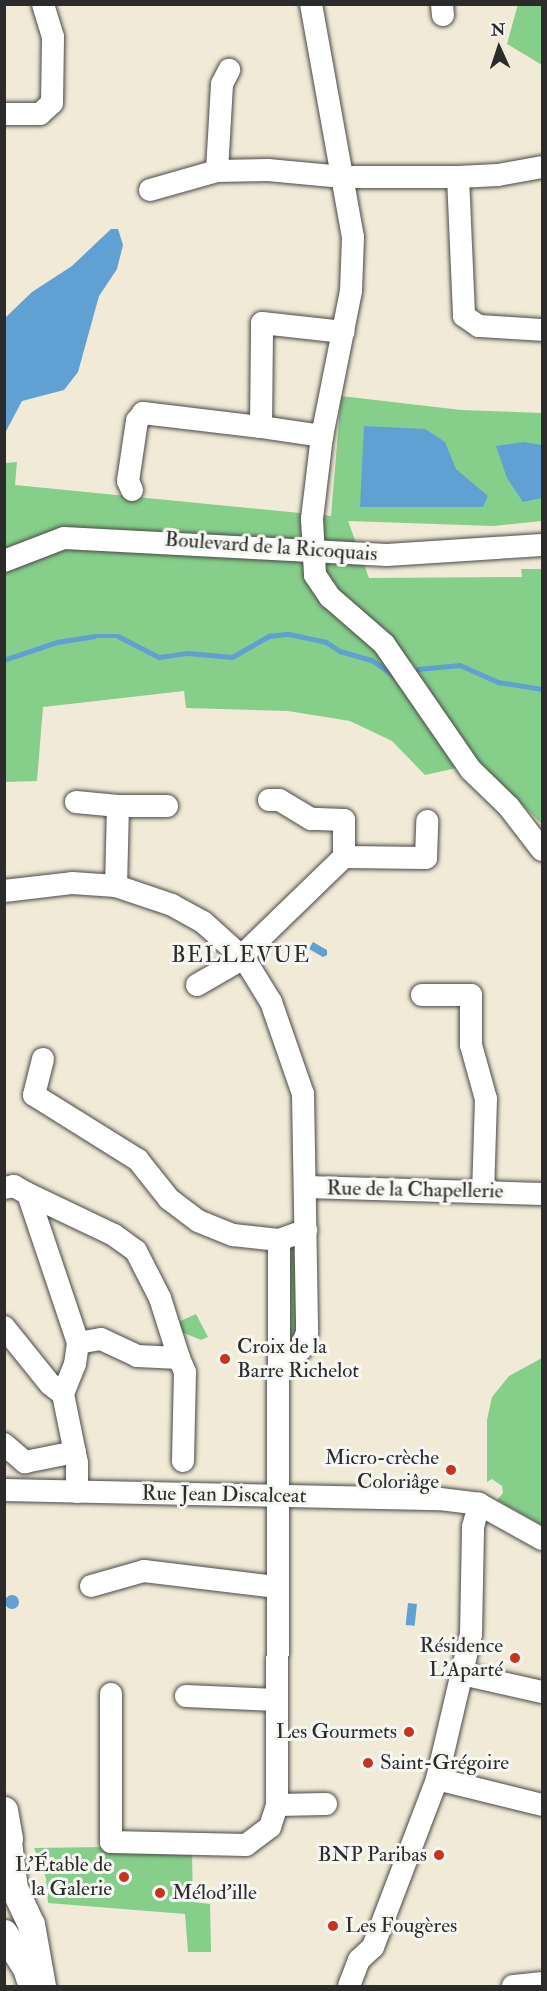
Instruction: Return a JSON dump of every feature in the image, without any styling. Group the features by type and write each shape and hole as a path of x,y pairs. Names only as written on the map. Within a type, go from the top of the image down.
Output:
{"main road":[{"path":"4,1810 6,1841 14,1888 31,1924 42,1986"},
{"path":"4,1933 26,1968 32,1986"}],"street":[{"path":"4,114 40,114 52,103 53,37 43,4"},
{"path":"311,4 353,237 351,291 322,436 312,519 315,575 330,597 384,644 471,770 509,807 543,850"},
{"path":"217,171 222,84 229,70"},
{"path":"150,190 217,171 268,170 343,177 458,177 498,175 543,167"},
{"path":"458,177 464,316 479,326 543,330"},
{"path":"261,427 262,323 344,333"},
{"path":"132,490 128,481 136,421 143,413 322,436"},
{"name":"Boulevard de la Ricoquais","path":"4,561 64,538 126,538 312,552 409,554 543,545"},
{"path":"269,800 279,800 311,819 344,820 344,857"},
{"path":"76,802 118,806 166,806"},
{"path":"116,886 118,806"},
{"path":"197,985 241,956 344,857 426,858 427,820"},
{"path":"4,891 72,883 116,886 172,905 203,922 241,956 271,1002 303,1094 306,1187 307,1332 301,1349 281,1363"},
{"path":"422,995 471,995 471,1045 486,1099 483,1192"},
{"path":"44,1059 34,1095 138,1160 169,1199 198,1221 233,1235 279,1240 306,1230"},
{"path":"4,1188 14,1186 123,1239 136,1251 160,1298 184,1372 183,1461"},
{"name":"Rue de la Chapellerie","path":"306,1187 483,1192 536,1191"},
{"path":"28,1194 78,1343 75,1364 63,1394 75,1452 77,1492"},
{"path":"111,1694 111,1842 246,1845 270,1827 277,1805 277,1587 281,1363 279,1240"},
{"path":"4,1327 50,1384 63,1394"},
{"path":"78,1343 101,1339 137,1356 179,1358"},
{"path":"4,1444 26,1462 75,1452"},
{"name":"Rue Jean Discalceat","path":"4,1490 440,1498 479,1504 543,1539"},
{"path":"349,1986 359,1960 374,1947 437,1779 471,1634 473,1527 479,1504"},
{"path":"91,1586 144,1571 277,1587"},
{"path":"462,1674 543,1692"},
{"path":"186,1696 276,1700"},
{"path":"437,1779 543,1805"},
{"path":"277,1805 326,1804"},
{"path":"513,1986 543,1983"}],"green space":[{"path":"518,4 542,5 542,65 507,44"},
{"path":"341,396 461,410 542,413 542,521 493,526 348,521 369,578 522,577 521,569 542,569 542,824 475,759 411,662 398,674 461,767 425,775 392,741 350,721 288,711 186,708 184,691 43,707 37,781 5,782 5,463 17,462 15,485 331,516"},
{"path":"299,1238 302,1333 290,1340 286,1337 289,1241"},
{"path":"196,1314 208,1337 201,1340 179,1331 176,1323"},
{"path":"542,1358 542,1525 497,1500 503,1493 502,1486 492,1479 487,1482 487,1420 492,1397 509,1376"},
{"path":"106,1847 192,1854 193,1902 210,1904 211,1952 188,1952 185,1914 48,1903 46,1878 34,1848"}],"water":[{"path":"111,229 118,229 123,245 117,269 99,296 78,372 64,390 22,401 5,433 5,318 32,292 72,266"},
{"path":"364,426 425,429 445,442 456,469 488,496 483,507 360,507"},
{"path":"523,442 542,445 542,498 523,502 507,478 496,446"},
{"path":"313,942 327,950 327,955 323,957 309,949"},
{"path":"9,1595 15,1595 19,1602 15,1609 9,1609 5,1605 5,1599"},
{"path":"408,1603 417,1604 415,1626 406,1625"}],"waterway":[{"path":"4,660 57,642 95,636 118,636 159,657 188,653 232,657 269,636 289,634 326,642 340,651 372,660 396,677"},
{"path":"418,669 460,665 498,682 542,689"}],"place":[{"name":"Croix de la Barre Richelot","path":"225,1359"},
{"name":"Micro-crèche Coloriâge","path":"451,1470"},
{"name":"Résidence L'Aparté","path":"515,1658"},
{"name":"Les Gourmets","path":"409,1732"},
{"name":"Saint-Grégoire","path":"368,1763"},
{"name":"BNP Paribas","path":"439,1855"},
{"name":"L'Étable de la Galerie","path":"124,1877"},
{"name":"Mélod'ille","path":"160,1893"},
{"name":"Les Fougères","path":"333,1926"}],"district":[{"name":"BELLEVUE","path":"241,956"}]}
